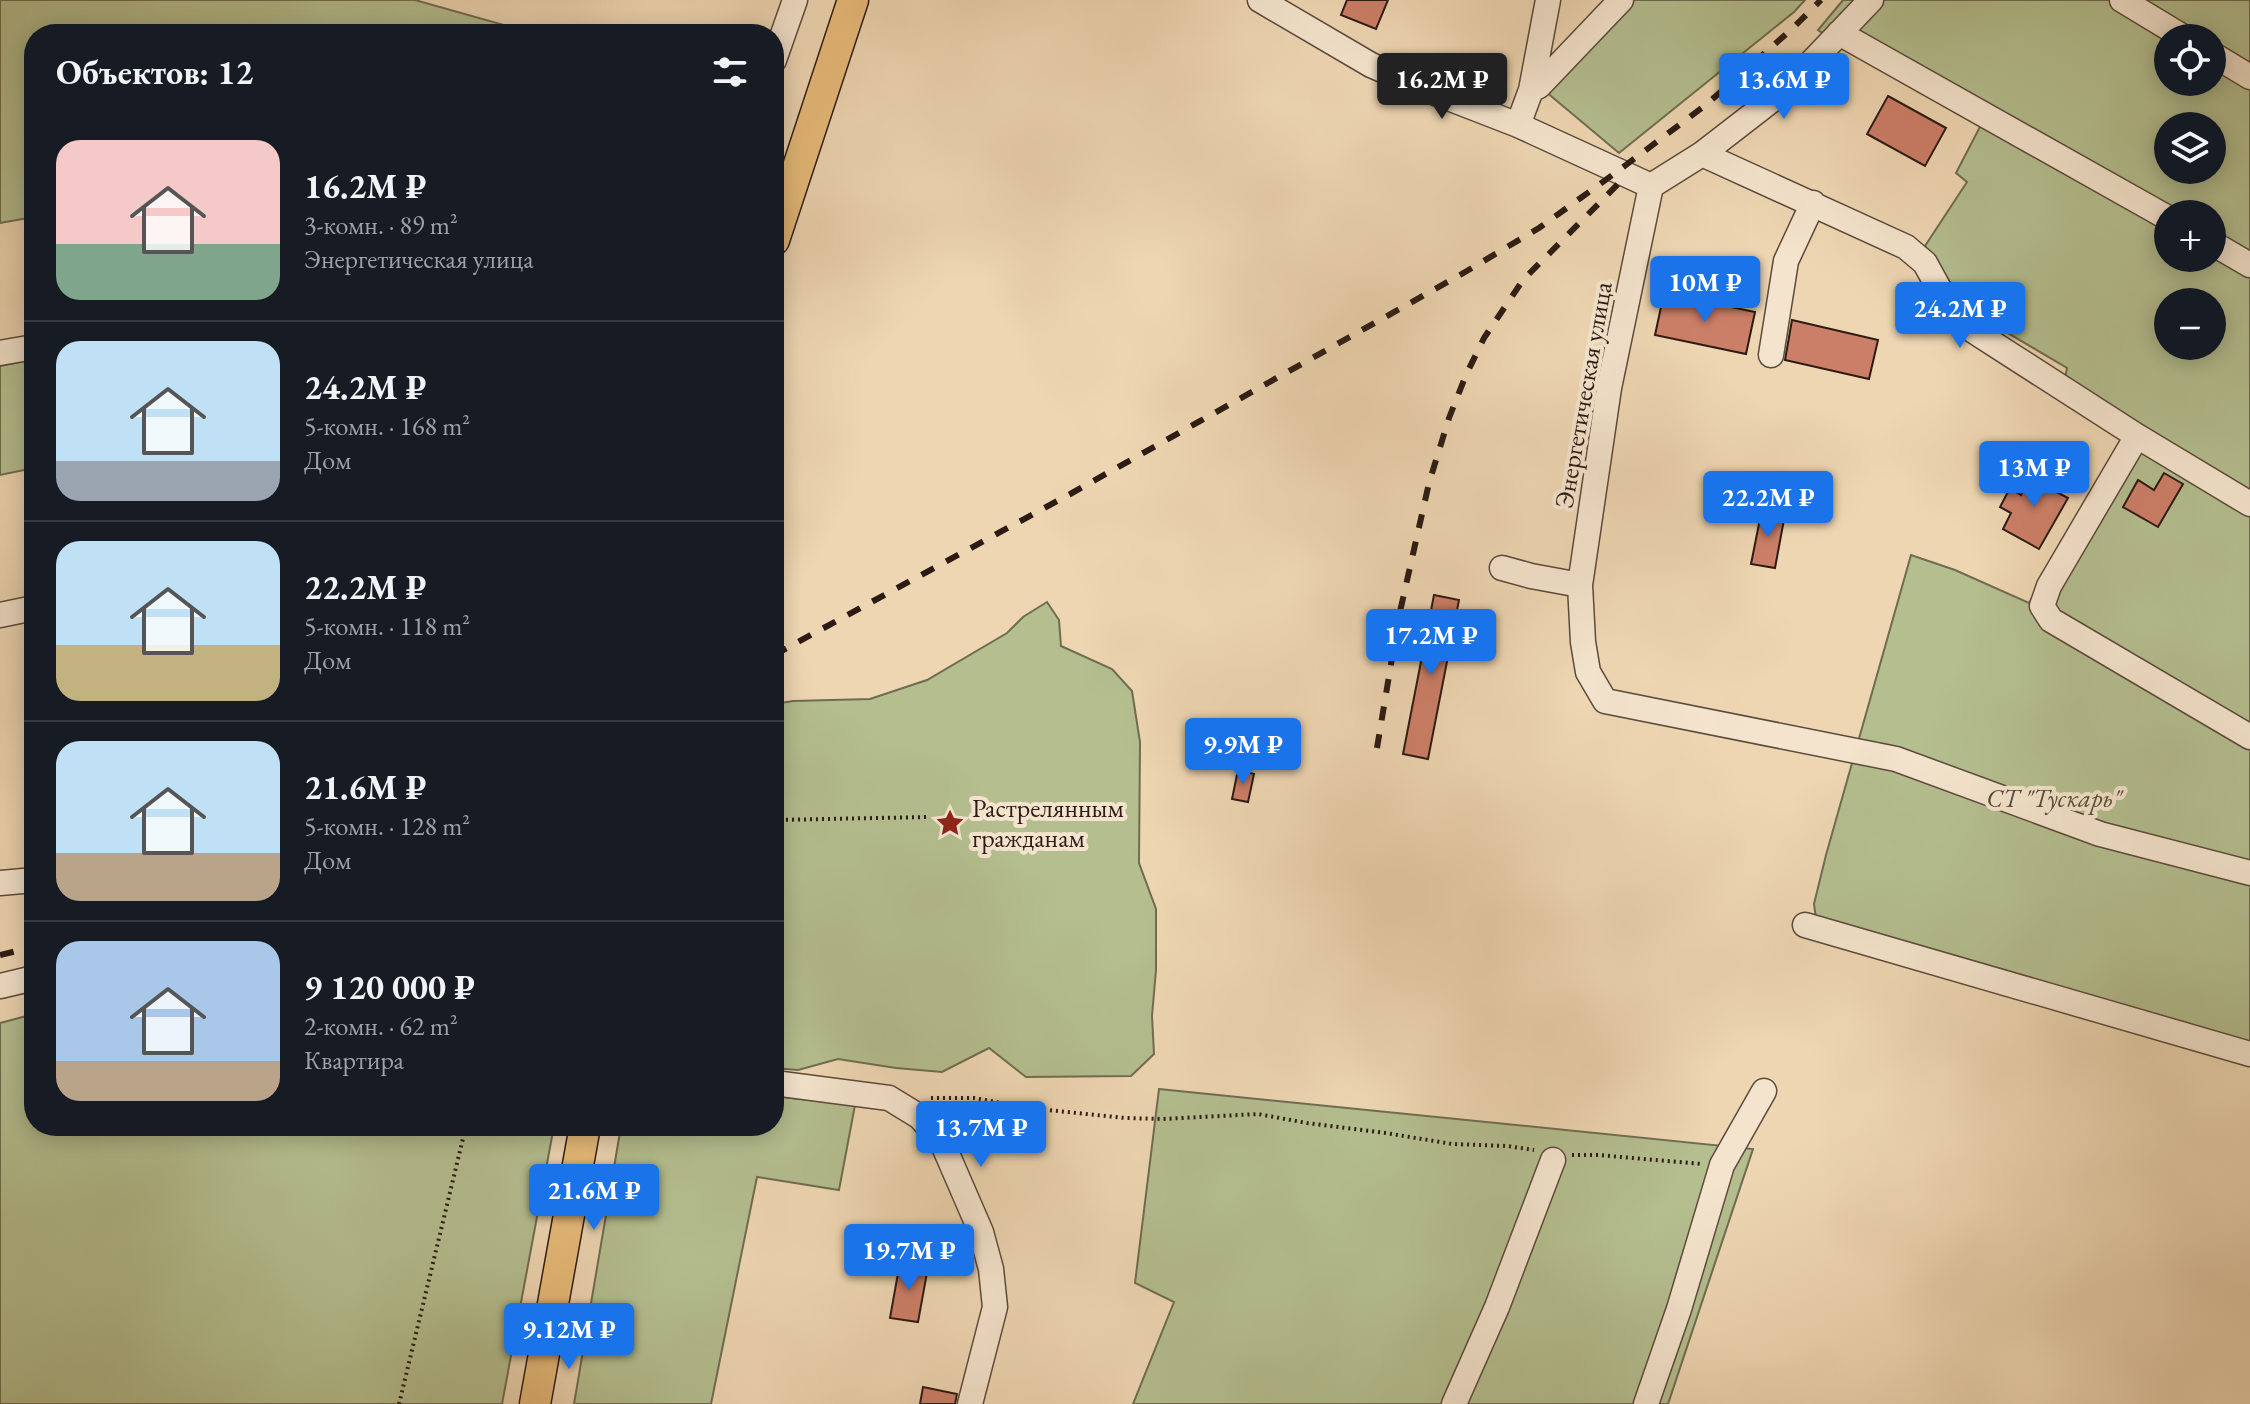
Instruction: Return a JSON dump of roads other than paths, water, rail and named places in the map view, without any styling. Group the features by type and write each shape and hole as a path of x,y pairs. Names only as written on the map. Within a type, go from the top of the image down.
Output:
{"main road":[{"path":"784,210 853,0"},
{"path":"535,1404 583,1136"}],"street":[{"path":"784,31 795,0"},
{"path":"1260,0 1371,65 1518,125 1651,186 1702,154 1786,89 1871,0"},
{"path":"1518,125 1531,90 1548,0"},
{"path":"1531,90 1539,86 1621,0"},
{"path":"2122,0 2162,24"},
{"path":"1839,33 2154,210"},
{"path":"2226,62 2250,77"},
{"path":"1702,154 1906,247 1925,263 1949,307 1972,330 2250,504"},
{"name":"Энергетическая улица","path":"1651,186 1609,388 1580,585 1588,672 1605,701 1896,759 2100,834 2250,873"},
{"path":"1771,355 1786,261 1813,203"},
{"path":"2226,251 2250,265"},
{"path":"0,353 24,349"},
{"path":"2137,436 2049,586 2042,606 2051,620 2250,737"},
{"path":"1502,568 1580,585"},
{"path":"0,615 24,610"},
{"path":"0,883 24,881"},
{"path":"1805,925 2250,1054"},
{"path":"0,986 24,980"},
{"path":"784,1084 889,1098 920,1117 942,1142 981,1232 991,1269 995,1307 970,1404"},
{"path":"1646,1404 1679,1309 1722,1165 1764,1091"},
{"path":"1454,1404 1497,1307 1553,1160"}],"railway":[{"path":"784,650 1072,493 1539,228 1707,104 1821,0"},
{"path":"1377,748 1399,616 1429,483 1466,375 1484,338 1523,280 1625,177"},
{"path":"0,955 24,949"}],"place":[{"name":"Растрелянным гражданам","path":"950,823"}],"park label":[{"name":"СТ \"Тускарь\"","path":"2054,798"}]}
